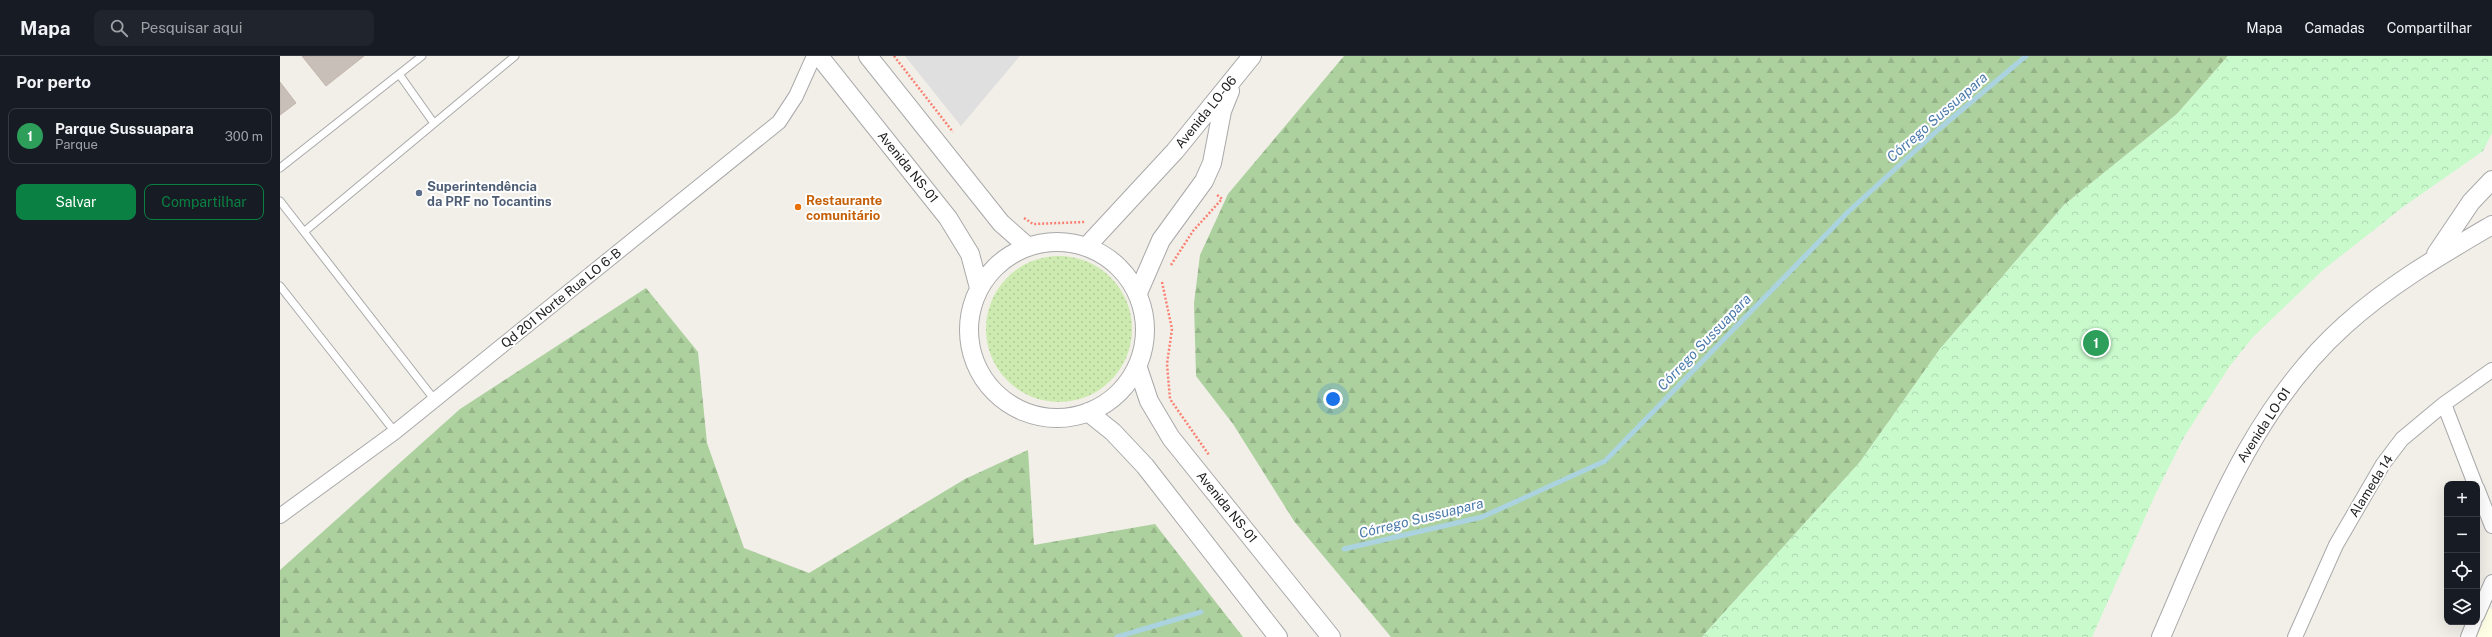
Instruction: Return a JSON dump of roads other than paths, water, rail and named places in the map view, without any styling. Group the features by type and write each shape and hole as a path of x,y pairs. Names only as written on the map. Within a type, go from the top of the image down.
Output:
{"street":[{"name":"Qd 201 Norte Rua LO 6-B","path":"280,516 395,432 778,122 796,96 814,56"},
{"name":"Avenida NS-01","path":"819,56 948,218 970,254 979,288"},
{"path":"868,56 1002,223 1027,246"},
{"path":"1239,71 1252,56"},
{"name":"Avenida LO-06","path":"1087,246 1175,151 1239,71"},
{"name":"Avenida LO-06","path":"1138,292 1161,240 1204,181 1212,163 1222,111 1239,71"},
{"name":"Avenida LO-01","path":"2430,261 2471,202 2492,180"},
{"name":"Avenida LO-01","path":"2161,637 2235,469 2282,394 2312,358 2344,326 2370,304 2430,261 2492,225"},
{"path":"1057,241 1087,246 1117,264 1138,292 1146,323 1144,344 1138,368 1122,390 1088,412 1059,418 1030,414 1004,401 984,380 971,353 969,324 971,307 979,288 988,275 1006,258 1027,246 1057,241"},
{"name":"Avenida NS-01","path":"1138,368 1149,401 1172,438 1331,637"},
{"name":"Alameda 14","path":"2295,637 2336,545 2383,464 2402,439 2444,404 2492,370"},
{"path":"2444,404 2474,481"},
{"path":"1088,412 1113,432 1145,466 1278,637"},
{"path":"2480,496 2492,526"},
{"path":"2480,609 2492,582"},
{"path":"2468,637 2473,625"}],"lane":[{"path":"280,168 422,56"},
{"path":"305,231 433,122 515,56"},
{"path":"399,74 433,122"},
{"path":"280,201 305,231 434,399"},
{"path":"280,286 395,432"}],"waterway":[{"name":"Córrego Sussuapara","path":"1344,549 1482,517 1605,461 1849,211 1939,129 2026,56"},
{"name":"Córrego Sussuapara","path":"1117,637 1201,612"}],"place":[{"name":"Superintendência da PRF no Tocantins","path":"419,193"},
{"name":"Restaurante comunitário","path":"798,207"},
{"name":"Parque Sussuapara","path":"2096,343"}]}
